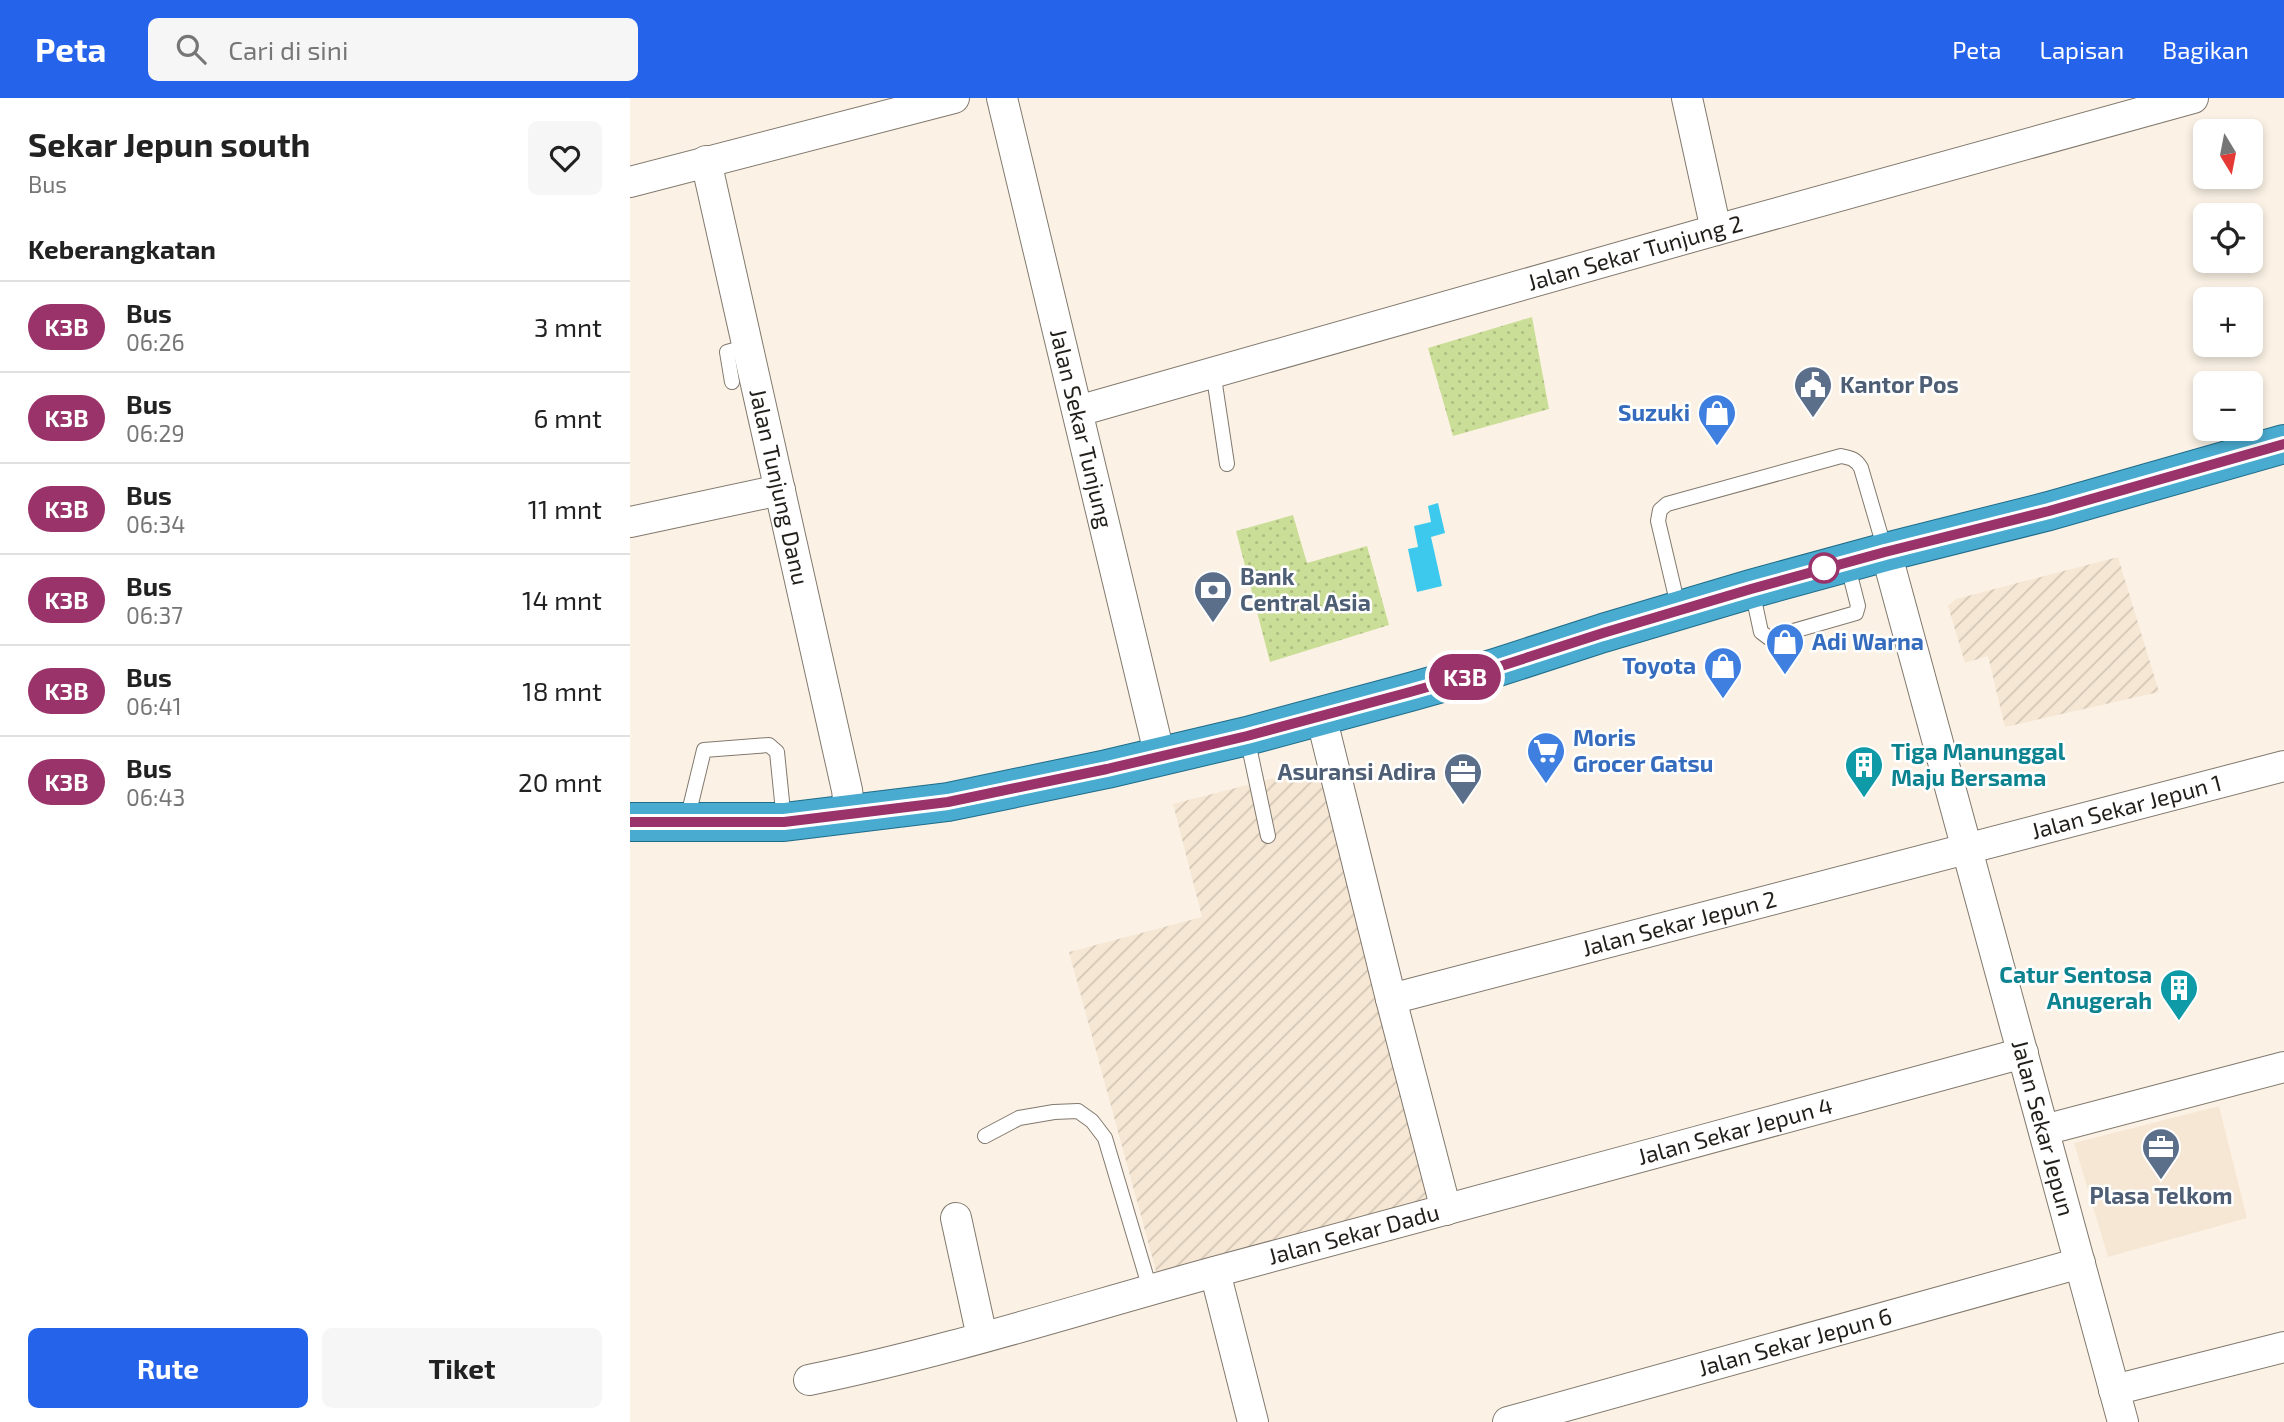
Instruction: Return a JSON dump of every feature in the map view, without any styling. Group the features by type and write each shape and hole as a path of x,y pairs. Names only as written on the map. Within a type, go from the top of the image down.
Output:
{"highway":[{"path":"630,822 784,822 850,815 948,802 1160,757 1495,668 1751,589 2049,511 2284,444"}],"street":[{"path":"630,182 954,98"},
{"name":"Jalan Sekar Tunjung","path":"1002,98 1160,757"},
{"path":"1687,98 1716,229"},
{"name":"Jalan Sekar Tunjung 2","path":"1078,411 2137,106 2193,98"},
{"name":"Jalan Tunjung Danu","path":"706,161 847,790 850,815"},
{"path":"630,522 779,489"},
{"name":"Jalan Sekar Jepun","path":"1885,552 2123,1422"},
{"name":"Jalan Sekar Dadu","path":"809,1380 865,1369 982,1338 1150,1289 1446,1210 1321,716"},
{"name":"Jalan Sekar Jepun 1","path":"1968,849 2284,766"},
{"name":"Jalan Sekar Jepun 2","path":"1391,999 1968,849"},
{"name":"Jalan Sekar Jepun 4","path":"1446,1210 2023,1053"},
{"path":"2044,1130 2284,1067"},
{"path":"956,1218 982,1338"},
{"name":"Jalan Sekar Jepun 6","path":"1508,1422 2080,1262"},
{"path":"1215,1272 1253,1422"},
{"path":"2114,1390 2284,1347"}],"lane":[{"path":"732,382 727,352 748,346"},
{"path":"1213,371 1227,464"},
{"path":"1679,611 1658,520 1660,510 1667,504 1842,456 1852,458 1861,468 1885,552"},
{"path":"1751,589 1761,632 1769,638 1856,614 1858,606 1847,562"},
{"path":"1247,736 1268,836"},
{"path":"686,823 704,750 769,745 777,752 784,822"},
{"path":"985,1136 1019,1118 1054,1112 1077,1111 1092,1121 1105,1138 1150,1289"}],"shaded area":[{"path":"2118,557 2159,692 2005,727 1988,656 1965,663 1948,606 1956,599"},
{"path":"1322,766 1433,1200 1159,1282 1069,952 1202,917 1173,804"},
{"name":"Plasa Telkom","path":"2219,1106 2247,1218 2108,1257 2074,1143"}],"green space":[{"path":"1532,317 1549,409 1453,436 1428,348"},
{"path":"1293,515 1307,563 1367,546 1389,625 1270,662 1236,531"}],"water":[{"path":"1438,503 1445,533 1431,537 1442,586 1417,592 1408,549 1418,547 1414,526 1431,522 1428,506"}],"bus line":[{"name":"K3B","path":"630,822 784,822 850,815 948,802 1107,769 1247,736 1410,692 1751,589 2049,511 2284,444"}],"place":[{"name":"Kantor Pos","path":"1813,419"},
{"name":"Suzuki","path":"1717,447"},
{"name":"Bank Central Asia","path":"1213,624"},
{"name":"Adi Warna","path":"1785,676"},
{"name":"Toyota","path":"1723,700"},
{"name":"Moris Grocer Gatsu","path":"1546,785"},
{"name":"Tiga Manunggal Maju Bersama","path":"1864,799"},
{"name":"Asuransi Adira","path":"1463,806"},
{"name":"Catur Sentosa Anugerah","path":"2179,1022"},
{"name":"Plasa Telkom","path":"2161,1181"}]}
